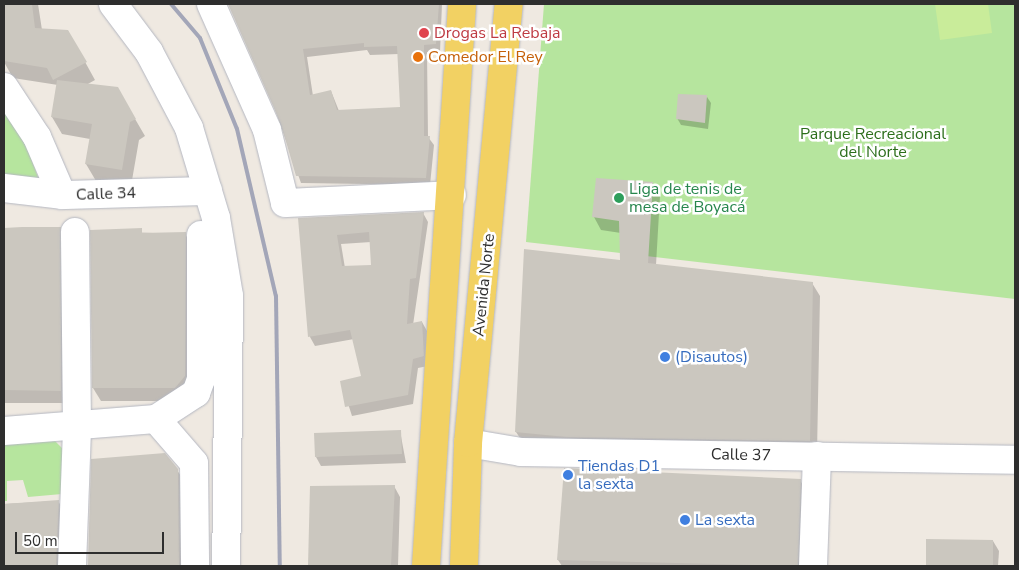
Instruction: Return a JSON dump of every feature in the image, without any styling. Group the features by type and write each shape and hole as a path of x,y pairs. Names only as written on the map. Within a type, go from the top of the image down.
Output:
{"main road":[{"path":"426,566 452,194 462,4"},
{"name":"Avenida Norte","path":"464,566 468,444 509,4"}],"street":[{"path":"113,4 149,52 189,128 208,191 229,296 226,566"},
{"path":"211,4 267,130 285,203 452,194"},
{"path":"4,87 37,137 62,195"},
{"name":"Calle 34","path":"4,188 62,195 208,191"},
{"path":"72,566 77,426 75,232"},
{"path":"4,431 156,418 196,393 201,379 201,235"},
{"path":"156,418 194,463 195,566"},
{"name":"Calle 37","path":"468,444 521,452 1015,460"},
{"path":"813,566 817,456"}],"green space":[{"name":"Parque Recreacional del Norte","path":"544,4 1015,4 1015,299 526,242"},
{"path":"935,4 988,4 992,33 940,40"},
{"path":"4,106 24,138 40,183 4,174"},
{"path":"4,441 55,441 67,453 62,494 28,497 23,480 7,481 7,501 4,501"}],"building":[{"path":"4,4 32,4 35,28 68,30 87,62 53,80 47,68 4,61"},
{"path":"228,4 439,4 436,44 424,45 424,136 430,136 426,178 296,176 281,124","holes":["364,43 364,47 397,46 400,107 337,110 331,90 310,95 303,49"]},
{"path":"57,80 118,87 136,119 130,122 122,170 85,164 92,124 51,117"},
{"path":"678,94 707,95 705,123 676,119"},
{"name":"(Disautos)","path":"596,178 653,182 648,263 813,282 810,441 566,437 515,432 524,249 620,260 619,221 592,217"},
{"path":"424,212 416,278 410,279 407,324 422,321 424,356 413,359 408,395 345,407 340,381 361,376 350,330 308,337 298,218","holes":["369,232 371,265 342,266 337,235"]},
{"path":"61,227 61,391 4,390 4,228"},
{"path":"142,228 142,233 186,232 185,376 175,388 92,388 90,230"},
{"path":"401,430 402,454 315,457 314,433"},
{"path":"165,453 178,469 179,566 88,566 91,459"},
{"name":"La sexta","path":"564,468 801,479 798,566 557,560"},
{"path":"395,485 391,566 308,566 310,486"},
{"path":"59,500 56,566 4,566 4,504"},
{"path":"926,539 993,540 993,566 926,566"}],"railway":[{"path":"171,4 200,38 237,129 276,296 280,566"}],"place":[{"name":"Drogas La Rebaja","path":"424,33"},
{"name":"Comedor El Rey","path":"418,57"},
{"name":"Liga de tenis de mesa de Boyacá","path":"619,198"},
{"name":"(Disautos)","path":"665,357"},
{"name":"Tiendas D1 la sexta","path":"568,475"},
{"name":"La sexta","path":"685,520"}]}
